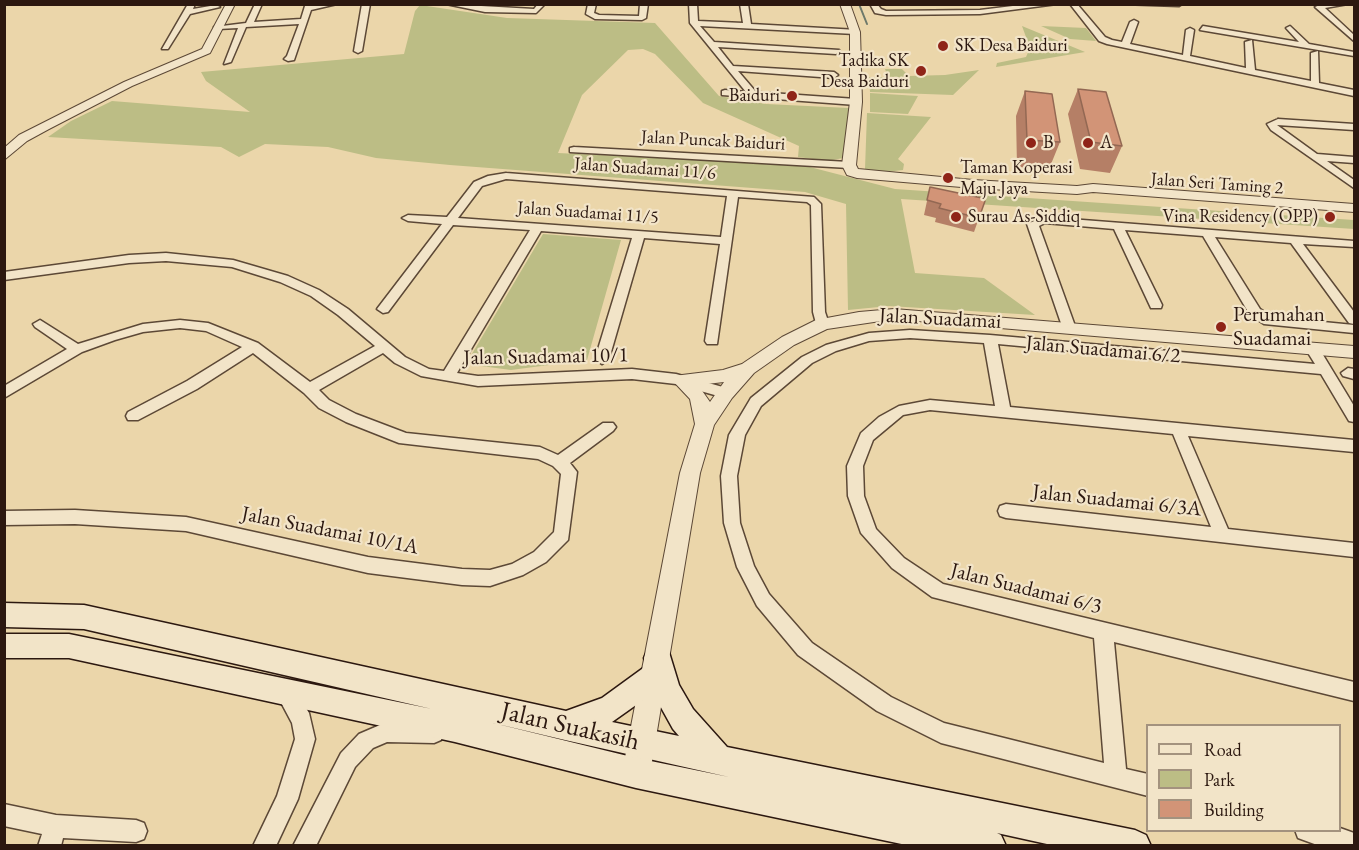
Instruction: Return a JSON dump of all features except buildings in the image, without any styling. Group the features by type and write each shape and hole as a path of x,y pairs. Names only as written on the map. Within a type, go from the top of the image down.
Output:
{"main road":[{"name":"Jalan Suakasih","path":"4,615 84,617 719,760 1135,846"},
{"name":"Jalan Suakasih","path":"4,646 69,646 455,728 636,773 990,846"},
{"path":"565,726 611,708 656,667 666,690 683,718 719,760"}],"street":[{"path":"165,47 192,4"},
{"path":"4,156 28,138 64,117 128,84 206,51 231,4"},
{"path":"227,62 259,4"},
{"path":"288,59 291,58 308,8 333,4"},
{"path":"358,51 366,4"},
{"path":"449,4 541,8"},
{"path":"592,4 590,14 598,17 642,18 644,4"},
{"path":"693,4 694,23 753,95"},
{"path":"744,4 747,26"},
{"path":"845,4 855,32 856,102 849,165"},
{"path":"924,4 928,12"},
{"path":"974,4 980,12"},
{"path":"875,8 928,12 980,12 1054,4"},
{"path":"1073,4 1106,41 1354,93"},
{"path":"1125,5 1179,4"},
{"path":"1346,4 1321,6 1320,9 1354,39"},
{"path":"186,14 216,6"},
{"path":"186,14 202,14 207,22 216,6"},
{"path":"218,27 303,21"},
{"path":"1125,46 1134,22"},
{"path":"694,23 855,32"},
{"path":"1203,28 1354,54"},
{"path":"1290,28 1306,45"},
{"path":"1186,59 1190,30"},
{"path":"1249,42 1251,73"},
{"path":"183,61 196,43"},
{"path":"711,44 836,52"},
{"path":"1314,53 1315,85"},
{"path":"730,68 834,75"},
{"path":"725,93 856,102"},
{"path":"1354,127 1278,122 1272,124 1274,128 1354,185"},
{"path":"4,137 28,138"},
{"path":"4,168 28,138"},
{"name":"Jalan Puncak Baiduri","path":"574,150 849,165"},
{"path":"1314,157 1354,160"},
{"name":"Jalan Seri Taming 2","path":"849,165 852,172 866,176 1077,190 1098,195 1354,214"},
{"name":"Jalan Suadamai 11/6","path":"448,221 478,183 506,176 733,192 810,200 816,204 819,312 822,324"},
{"name":"Jalan Seri Taming 2","path":"1077,190 1094,188 1354,208"},
{"path":"712,341 733,192"},
{"name":"Jalan Suadamai 11/5","path":"408,218 726,241"},
{"path":"1068,326 1033,225 1044,220 1354,244"},
{"path":"383,309 448,221"},
{"path":"1118,226 1156,305"},
{"path":"447,378 537,228"},
{"path":"1206,232 1255,312 1269,321 1354,329"},
{"path":"602,359 639,235"},
{"path":"1294,239 1354,320"},
{"name":"Jalan Suadamai 10/1","path":"4,276 139,258 166,257 232,264 284,279 315,293 343,312 400,360 426,373 447,378 506,381 567,375 632,374 682,381 725,393"},
{"name":"Jalan Suadamai","path":"636,773 690,473 705,424 725,393 748,369 788,341 822,324 859,316 894,314 1068,326 1354,352"},
{"path":"40,324 77,350"},
{"path":"4,393 77,350 143,328 180,324 208,327 253,346 309,389 324,405 404,439 540,453 560,462 608,427"},
{"name":"Jalan Suadamai 6/2","path":"1146,784 941,733 884,704 806,649 763,600 746,567 732,522 729,476 737,435 756,402 781,379 807,360 831,348 869,337 910,334 990,339 1326,370"},
{"path":"990,339 1003,412"},
{"path":"133,416 220,369 253,346"},
{"path":"309,389 384,347"},
{"path":"1312,348 1354,417"},
{"path":"682,381 724,376 748,369"},
{"path":"682,381 698,396 704,411 705,424"},
{"name":"Jalan Suadamai 6/3","path":"1354,446 930,405 899,411 866,437 855,466 856,496 869,533 898,563 938,591 1354,692"},
{"name":"Jalan Suadamai 6/3A","path":"1178,429 1222,536"},
{"name":"Jalan Suadamai 10/1A","path":"4,518 75,518 186,524 368,566 490,578 517,570 540,557 562,535 569,472 560,462"},
{"name":"Jalan Suadamai 6/3A","path":"1006,511 1354,550"},
{"path":"1103,631 1116,776"},
{"path":"264,846 287,799 305,739 302,720 286,693"},
{"path":"304,846 348,760 366,741 387,732 430,734 455,728"},
{"path":"4,815 53,836 136,831"},
{"path":"1310,832 1354,844"}],"green space":[{"path":"420,5 507,18 655,23 719,96 766,104 849,108 843,158 828,161 798,157 799,146 703,103 655,54 643,49 628,50 582,95 558,153 802,165 895,189 1354,220 1354,229 901,199 915,273 984,278 1035,315 889,306 848,310 846,204 805,192 450,165 376,158 328,147 265,144 239,157 221,147 48,137 71,121 112,101 250,112 206,81 201,72 404,54 415,11"},
{"path":"1022,26 1085,52 996,67 997,63 1026,57 1030,48"},
{"path":"1041,26 1086,28 1096,41 1070,39"},
{"path":"885,69 902,69 909,76 945,75 979,70 953,95 870,92 869,77 888,77"},
{"path":"870,93 918,96 908,114 870,112"},
{"path":"867,113 931,117 898,159 904,164 903,170 886,172 865,169"},
{"path":"543,234 621,240 587,360 511,370 466,364"}],"waterway":[{"path":"859,4 867,24"}],"place":[{"name":"SK Desa Baiduri","path":"943,46"},
{"name":"Tadika SK Desa Baiduri","path":"921,71"},
{"name":"Baiduri","path":"792,96"},
{"name":"B","path":"1031,143"},
{"name":"A","path":"1088,143"},
{"name":"Taman Koperasi Maju Jaya","path":"948,178"},
{"name":"Surau As-Siddiq","path":"956,217"},
{"name":"Vina Residency (OPP)","path":"1330,217"},
{"name":"Perumahan Suadamai","path":"1221,327"}]}
